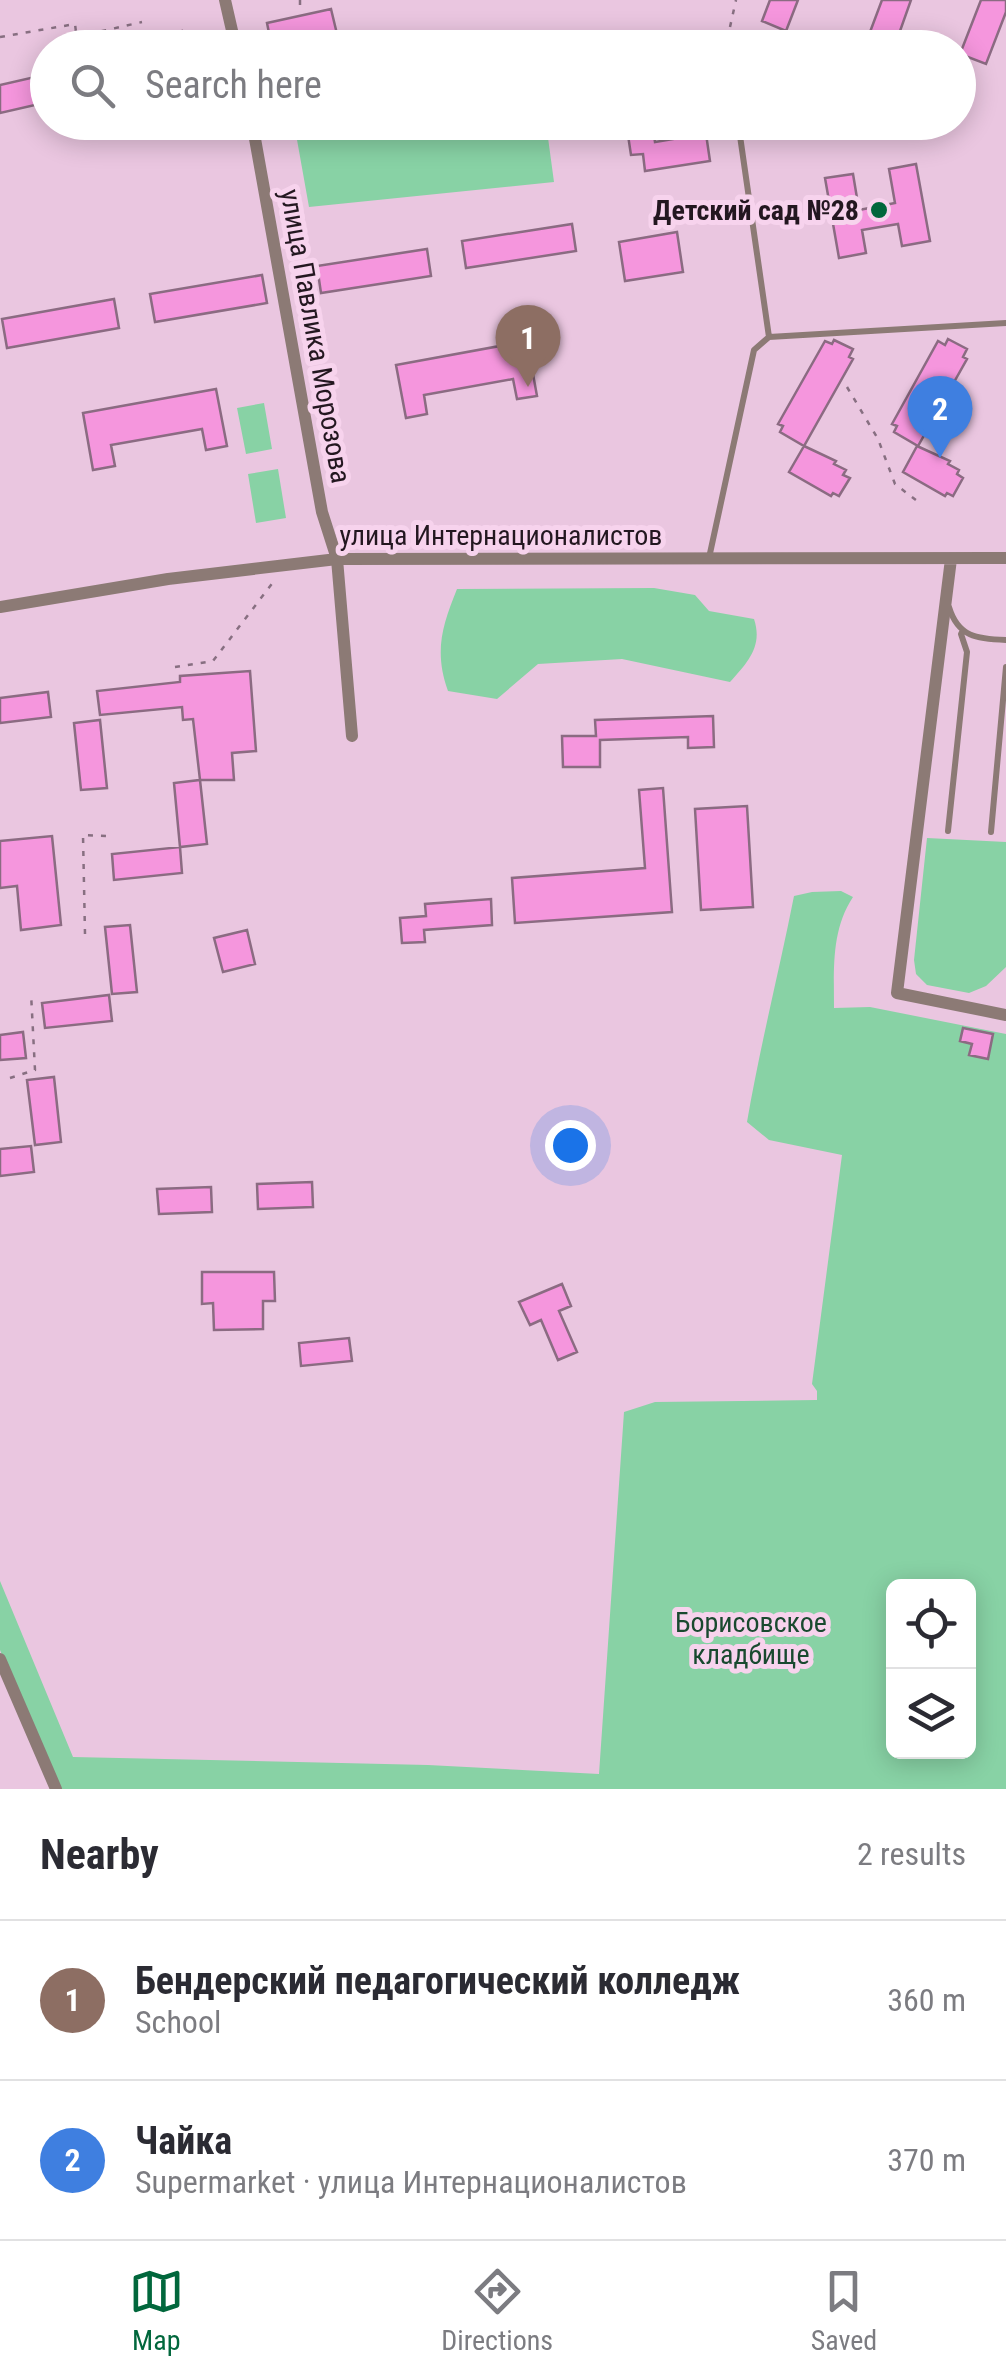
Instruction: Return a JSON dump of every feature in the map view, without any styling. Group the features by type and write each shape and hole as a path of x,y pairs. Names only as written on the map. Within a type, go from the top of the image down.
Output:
{"street":[{"path":"225,0 232,30"},
{"name":"улица Павлика Морозова","path":"255,140 322,512 337,559 352,736"},
{"path":"951,558 897,993 1006,1015"},
{"name":"улица Интернационалистов","path":"0,607 168,579 337,559 1006,558"},
{"path":"0,1659 56,1789"}],"lane":[{"path":"741,140 769,337"},
{"path":"709,560 754,350 769,337 1006,324"},
{"path":"946,598 954,624 988,640 1006,640"},
{"path":"948,831 967,652 961,634 964,630"},
{"path":"992,832 1006,667"}],"path":[{"path":"728,30 736,0"},
{"path":"107,30 142,22"},
{"path":"40,30 74,24 75,30"},
{"path":"0,37 30,32"},
{"path":"847,388 878,440 895,484 921,504"},
{"path":"176,667 212,661 286,566"},
{"path":"85,934 82,834 108,836"},
{"path":"10,1078 35,1070 31,993"}],"green space":[{"path":"297,140 548,140 554,182 309,207"},
{"path":"264,403 272,449 246,454 237,408"},
{"path":"278,469 286,518 256,523 248,474"},
{"path":"654,588 695,595 709,611 754,619 755,646 730,682 622,659 538,664 497,699 448,691 441,664 442,639 457,589"},
{"path":"927,838 1006,842 1006,967 986,986 969,993 927,985 916,974 914,960"},
{"name":"Борисовское кладбище","path":"841,891 853,897 837,937 834,1008 870,1007 1006,1034 1006,1789 55,1789 0,1650 0,1581 73,1757 428,1765 599,1774 624,1412 655,1402 817,1400 812,1384 842,1155 769,1140 747,1122 794,896"}],"building":[{"path":"770,0 798,0 786,30 762,21"},
{"path":"882,0 911,0 900,30 871,30"},
{"path":"981,0 1006,0 1006,12 986,64 976,60 976,30 969,30"},
{"path":"331,9 336,30 268,30 267,23"},
{"path":"30,78 30,106 0,113 0,85"},
{"path":"629,140 707,140 710,161 645,171 643,154 631,155"},
{"path":"916,164 930,241 902,246 898,224 862,230 866,253 839,258 825,178 853,174 859,210 895,203 889,169"},
{"path":"572,224 576,251 466,268 462,241"},
{"path":"677,232 683,272 625,281 619,242"},
{"path":"427,249 431,276 321,293 317,266"},
{"path":"262,275 267,303 155,322 150,294"},
{"path":"114,299 119,328 7,348 2,319"},
{"path":"948,339 967,349 963,357 967,359 918,446 894,432 897,426 892,424 938,341 945,345"},
{"path":"834,340 853,349 849,357 853,359 804,446 780,432 783,426 778,424 825,341 832,344"},
{"path":"527,341 537,396 517,399 513,379 424,395 427,414 406,418 396,365"},
{"path":"216,389 227,446 206,450 202,429 111,445 115,466 93,470 83,413"},
{"path":"804,446 846,470 843,475 850,478 839,496 831,496 789,472"},
{"path":"917,446 950,461 948,464 959,470 957,474 963,478 953,496 945,496 903,472"},
{"path":"250,671 256,751 232,753 234,780 200,780 193,719 183,720 182,707 100,715 97,691 180,682 180,676"},
{"path":"48,692 51,717 0,723 0,698"},
{"path":"713,716 714,747 688,748 688,737 600,740 600,767 563,767 562,736 596,736 595,720"},
{"path":"100,720 107,788 81,790 74,723"},
{"path":"200,780 207,844 180,847 174,783"},
{"path":"663,788 672,912 515,923 512,878 645,868 639,790"},
{"path":"747,806 753,907 701,910 695,809"},
{"path":"52,836 61,925 21,930 17,886 0,888 0,841"},
{"path":"180,847 182,873 114,880 112,854"},
{"path":"491,899 492,925 424,930 425,942 402,943 400,918 426,916 425,904"},
{"path":"130,925 137,992 112,994 105,927"},
{"path":"247,930 255,964 223,972 214,938"},
{"path":"109,995 112,1021 45,1028 42,1003"},
{"path":"963,1028 993,1034 988,1059 969,1055 972,1044 960,1041"},
{"path":"23,1032 26,1058 0,1060 0,1035"},
{"path":"54,1077 61,1142 35,1145 27,1080"},
{"path":"31,1146 34,1172 0,1176 0,1149"},
{"path":"312,1182 313,1207 258,1209 257,1184"},
{"path":"211,1187 212,1212 159,1214 157,1189"},
{"path":"202,1272 274,1272 275,1301 263,1301 263,1329 214,1330 213,1303 202,1304"},
{"path":"562,1284 571,1306 559,1311 577,1352 558,1360 541,1320 530,1325 519,1302"},
{"path":"349,1338 352,1361 301,1366 299,1343"}],"place":[{"name":"Детский сад №28","path":"879,210"},
{"name":"Бендерский педагогический колледж","path":"528,387"},
{"name":"Чайка","path":"940,458"}]}
